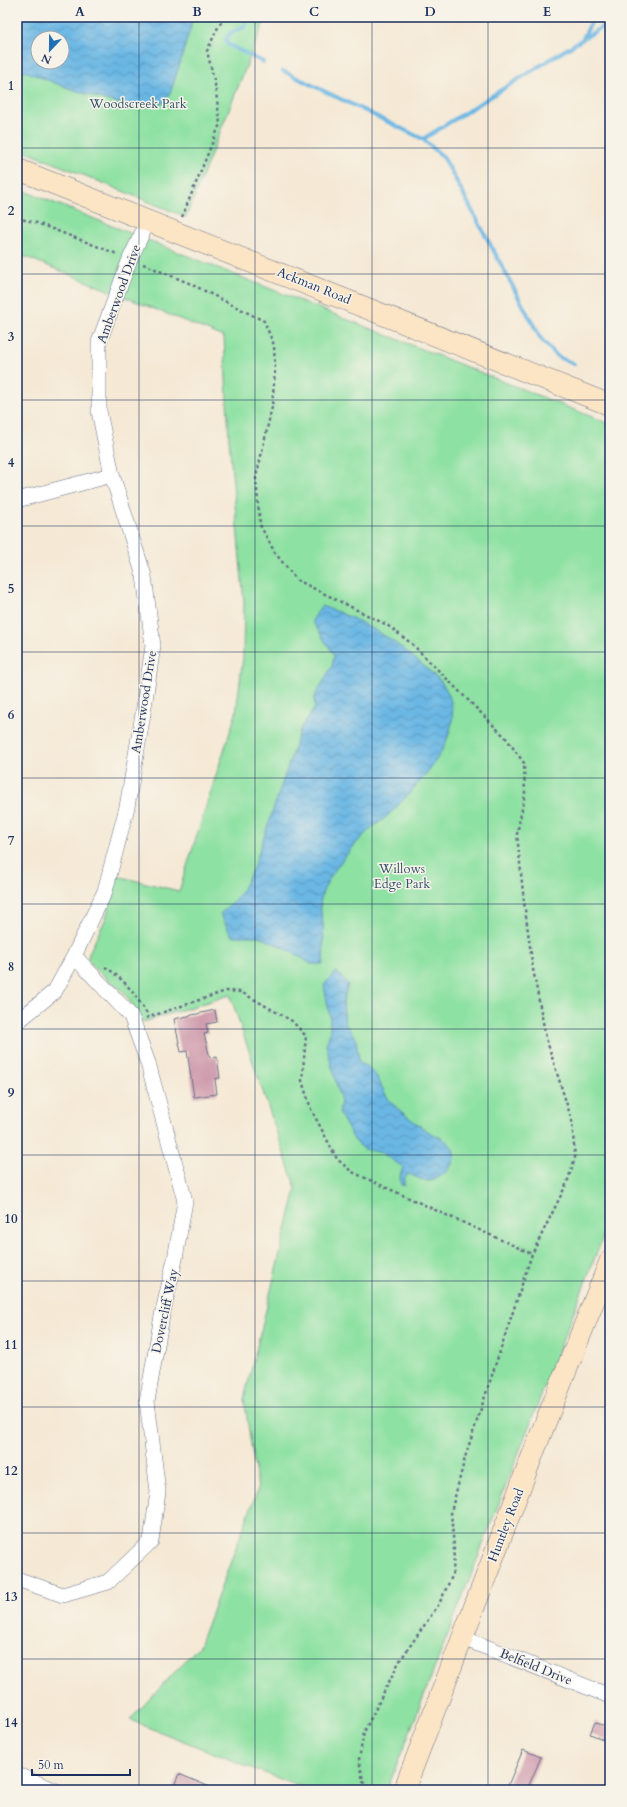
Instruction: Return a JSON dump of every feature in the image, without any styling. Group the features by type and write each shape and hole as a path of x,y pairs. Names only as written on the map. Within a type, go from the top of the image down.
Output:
{"street":[{"name":"Ackman Road","path":"17,169 610,405"},
{"name":"Amberwood Drive","path":"17,1022 55,991 74,956 105,891 127,807 153,646 144,576 112,476 99,411 99,342 130,259 148,221"},
{"path":"17,500 112,476"},
{"name":"Dovercliff Way","path":"17,1579 63,1595 108,1582 151,1541 158,1492 147,1401 185,1201 148,1063 131,1016 74,956"},
{"name":"Huntley Road","path":"404,1790 538,1439 610,1261"},
{"name":"Belfield Drive","path":"463,1638 610,1696"},
{"path":"17,1774 54,1790"}],"path":[{"path":"176,232 220,124 215,84 206,51 219,25 226,17"},
{"path":"17,218 37,223 190,284 264,321 274,345 275,371 272,407 256,478 260,525 275,553 296,580 386,625 412,644 506,738 524,763 526,794 517,834 524,902 533,969 546,1038 572,1121 575,1158 567,1183 532,1254 466,1454 451,1512 454,1548 453,1574 439,1604 399,1662 364,1732 359,1759 363,1781 368,1790"},
{"path":"133,1022 226,991 241,992 292,1021 306,1036 302,1081 311,1109 337,1159 352,1172 532,1254"}],"green space":[{"name":"Woodscreek Park","path":"17,17 266,17 186,217 17,148"},
{"name":"Willows Edge Park","path":"17,188 610,424 610,1219 387,1790 308,1790 130,1720 199,1646 258,1489 244,1399 296,1189 230,995 143,1022 124,992 94,968 88,959 89,953 106,918 117,876 179,891 236,713 243,657 244,602 229,440 224,337 21,255 17,265"}],"water":[{"path":"17,17 191,17 191,27 176,77 166,100 154,106 137,106 116,103 70,89 17,68"},
{"path":"321,606 364,624 415,658 442,683 450,698 452,714 450,729 445,744 427,773 393,811 372,827 345,856 333,872 322,894 321,902 324,934 323,964 311,964 293,952 258,936 232,936 220,914 233,903 243,889 254,866 301,728 315,708 314,698 332,666 334,655 312,621"},
{"path":"336,971 348,984 343,1002 345,1023 356,1039 359,1061 374,1073 387,1097 394,1105 426,1130 448,1143 454,1151 453,1163 440,1177 427,1181 409,1174 404,1178 404,1186 401,1185 400,1176 403,1167 382,1153 364,1149 355,1141 339,1113 341,1101 326,1044 330,1033 330,1017 324,985"}],"building":[{"path":"215,1010 217,1022 206,1024 208,1033 204,1034 210,1058 217,1057 220,1078 215,1079 217,1094 194,1097 187,1051 181,1052 174,1019"},
{"path":"595,1722 610,1729 610,1742 590,1734"},
{"path":"523,1750 541,1757 527,1790 506,1790"},
{"path":"179,1774 217,1790 172,1790"}],"waterway":[{"path":"250,17 243,28 230,33 226,39 227,44 263,62"},
{"path":"583,38 594,17"},
{"path":"423,139 610,22"},
{"path":"283,71 423,139 444,158 541,339 558,357 574,364"}]}
